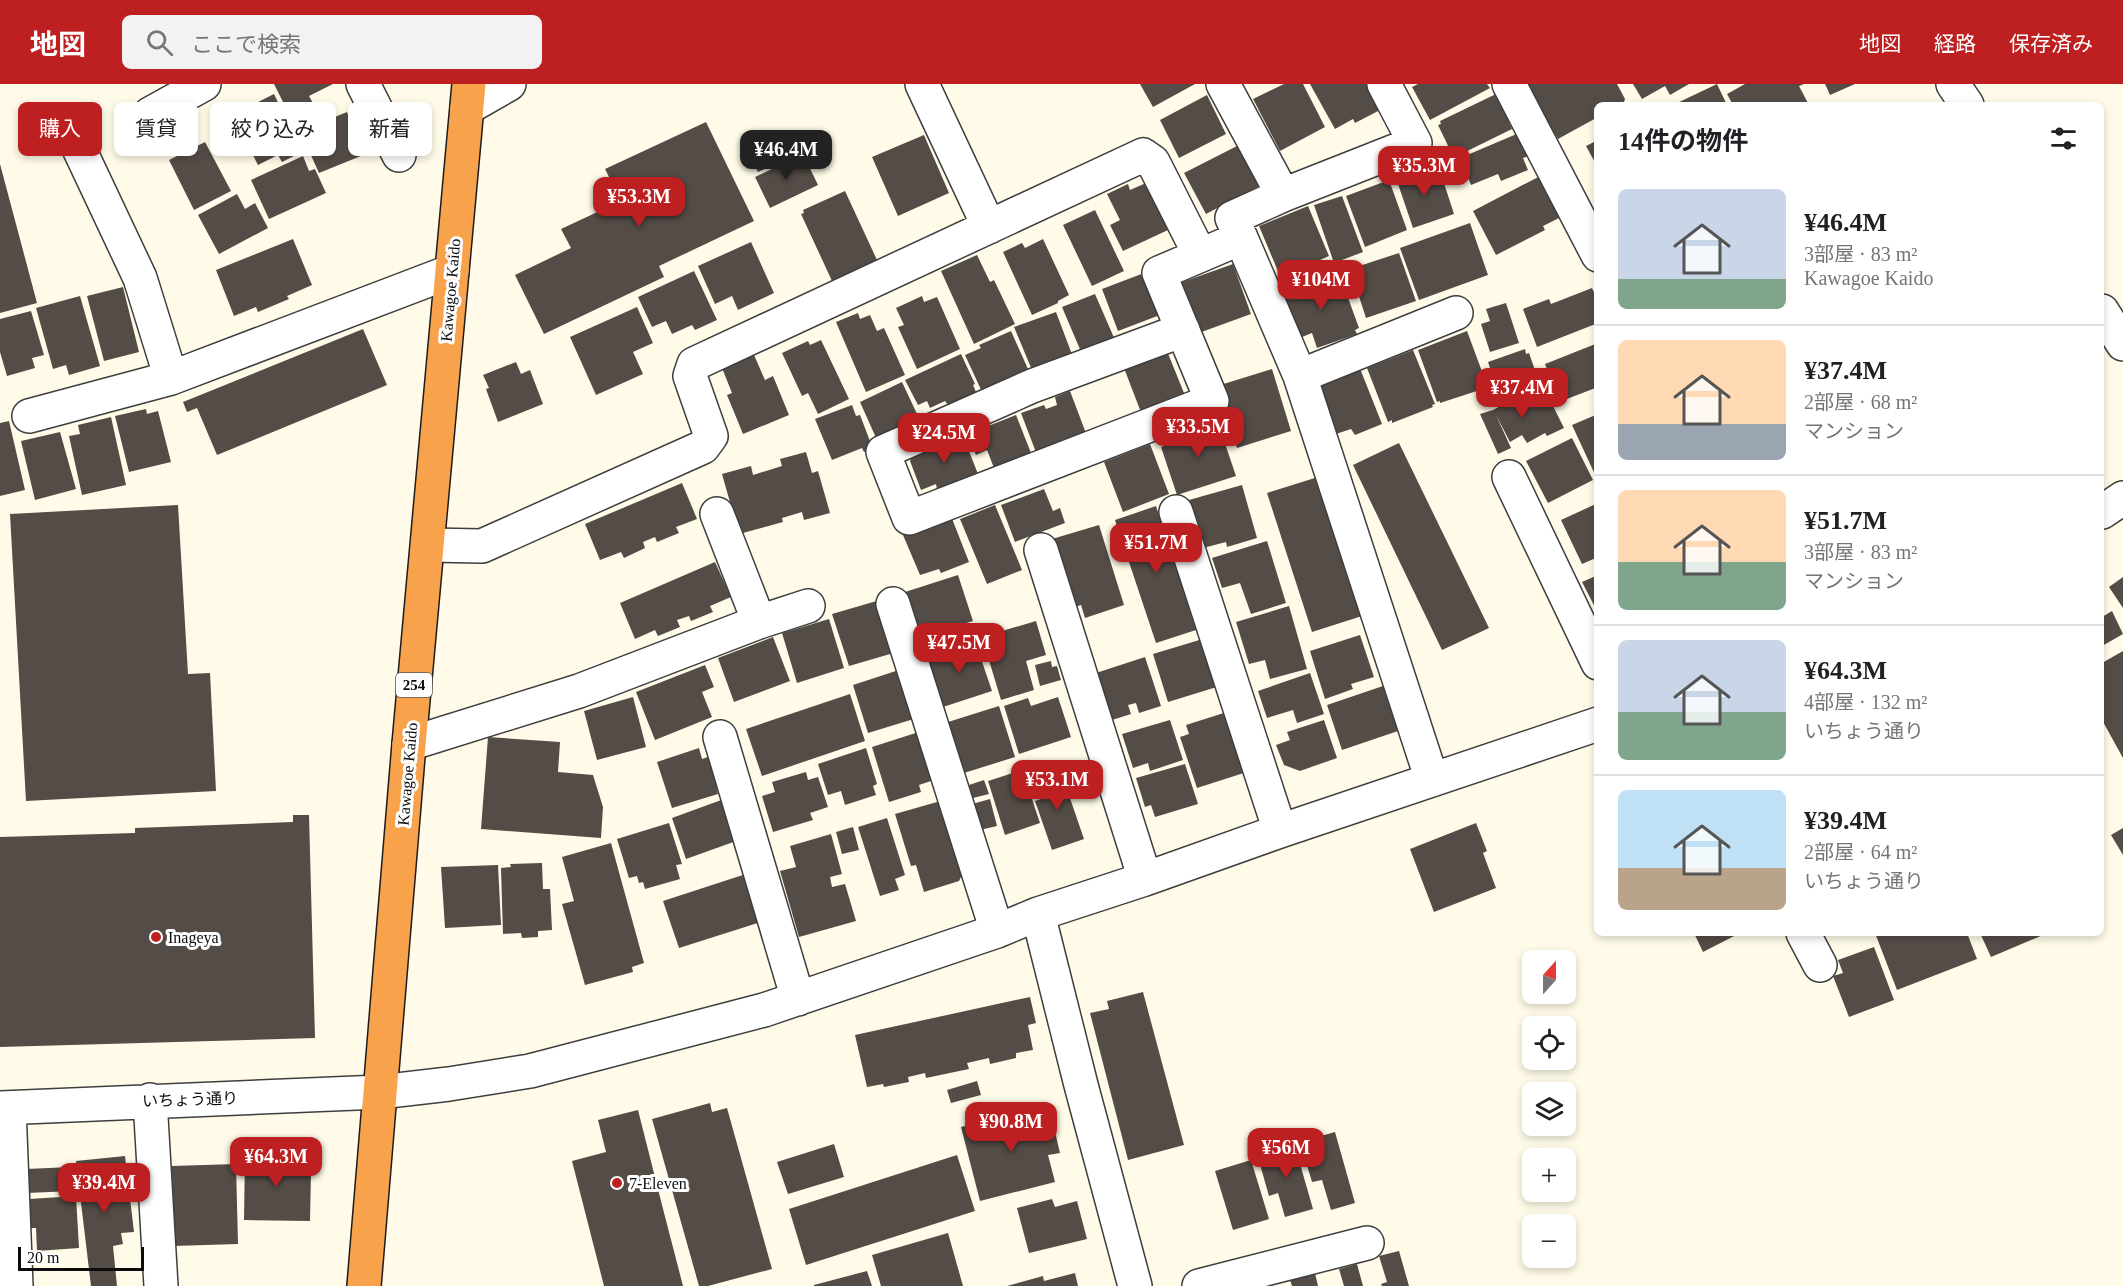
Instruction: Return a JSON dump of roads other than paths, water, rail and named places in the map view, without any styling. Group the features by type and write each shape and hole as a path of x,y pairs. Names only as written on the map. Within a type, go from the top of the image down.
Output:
{"highway":[{"name":"Kawagoe Kaido","path":"364,1286 409,744 468,96"}],"street":[{"path":"172,102 204,84"},
{"path":"363,84 372,102"},
{"path":"468,96 509,84"},
{"path":"922,84 989,226"},
{"path":"1223,84 1283,195"},
{"path":"1384,84 1415,143 1283,195 1232,218 1300,376 1432,780"},
{"path":"1509,84 1594,247"},
{"path":"1953,84 1965,102"},
{"path":"428,545 482,546 703,447 711,436 690,376 694,364 1143,155 1153,162 1200,255"},
{"path":"82,156 140,278 171,378"},
{"path":"1183,330 1032,386 883,452 909,518 1212,401 1160,273 1241,238"},
{"path":"29,416 171,378 452,271"},
{"path":"1300,376 1456,313"},
{"path":"2104,314 2123,344"},
{"path":"1509,477 1594,655"},
{"path":"2104,511 2123,498"},
{"path":"1176,512 1280,831"},
{"path":"717,514 759,622"},
{"path":"1041,550 1145,879"},
{"path":"893,604 997,931"},
{"path":"409,744 579,691 759,622 808,606"},
{"name":"いちょう通り","path":"5,1108 150,1100 380,1092 530,1071 764,1010 798,999 997,931 1038,914 1594,725"},
{"path":"720,737 798,999"},
{"path":"1038,914 1081,1085 1136,1286"},
{"path":"1805,936 1820,965"},
{"path":"150,1100 161,1286"},
{"path":"5,1108 16,1286"},
{"path":"1199,1286 1367,1243"}],"place":[{"name":"Inageya","path":"156,937"},
{"name":"7-Eleven","path":"617,1183"}]}
